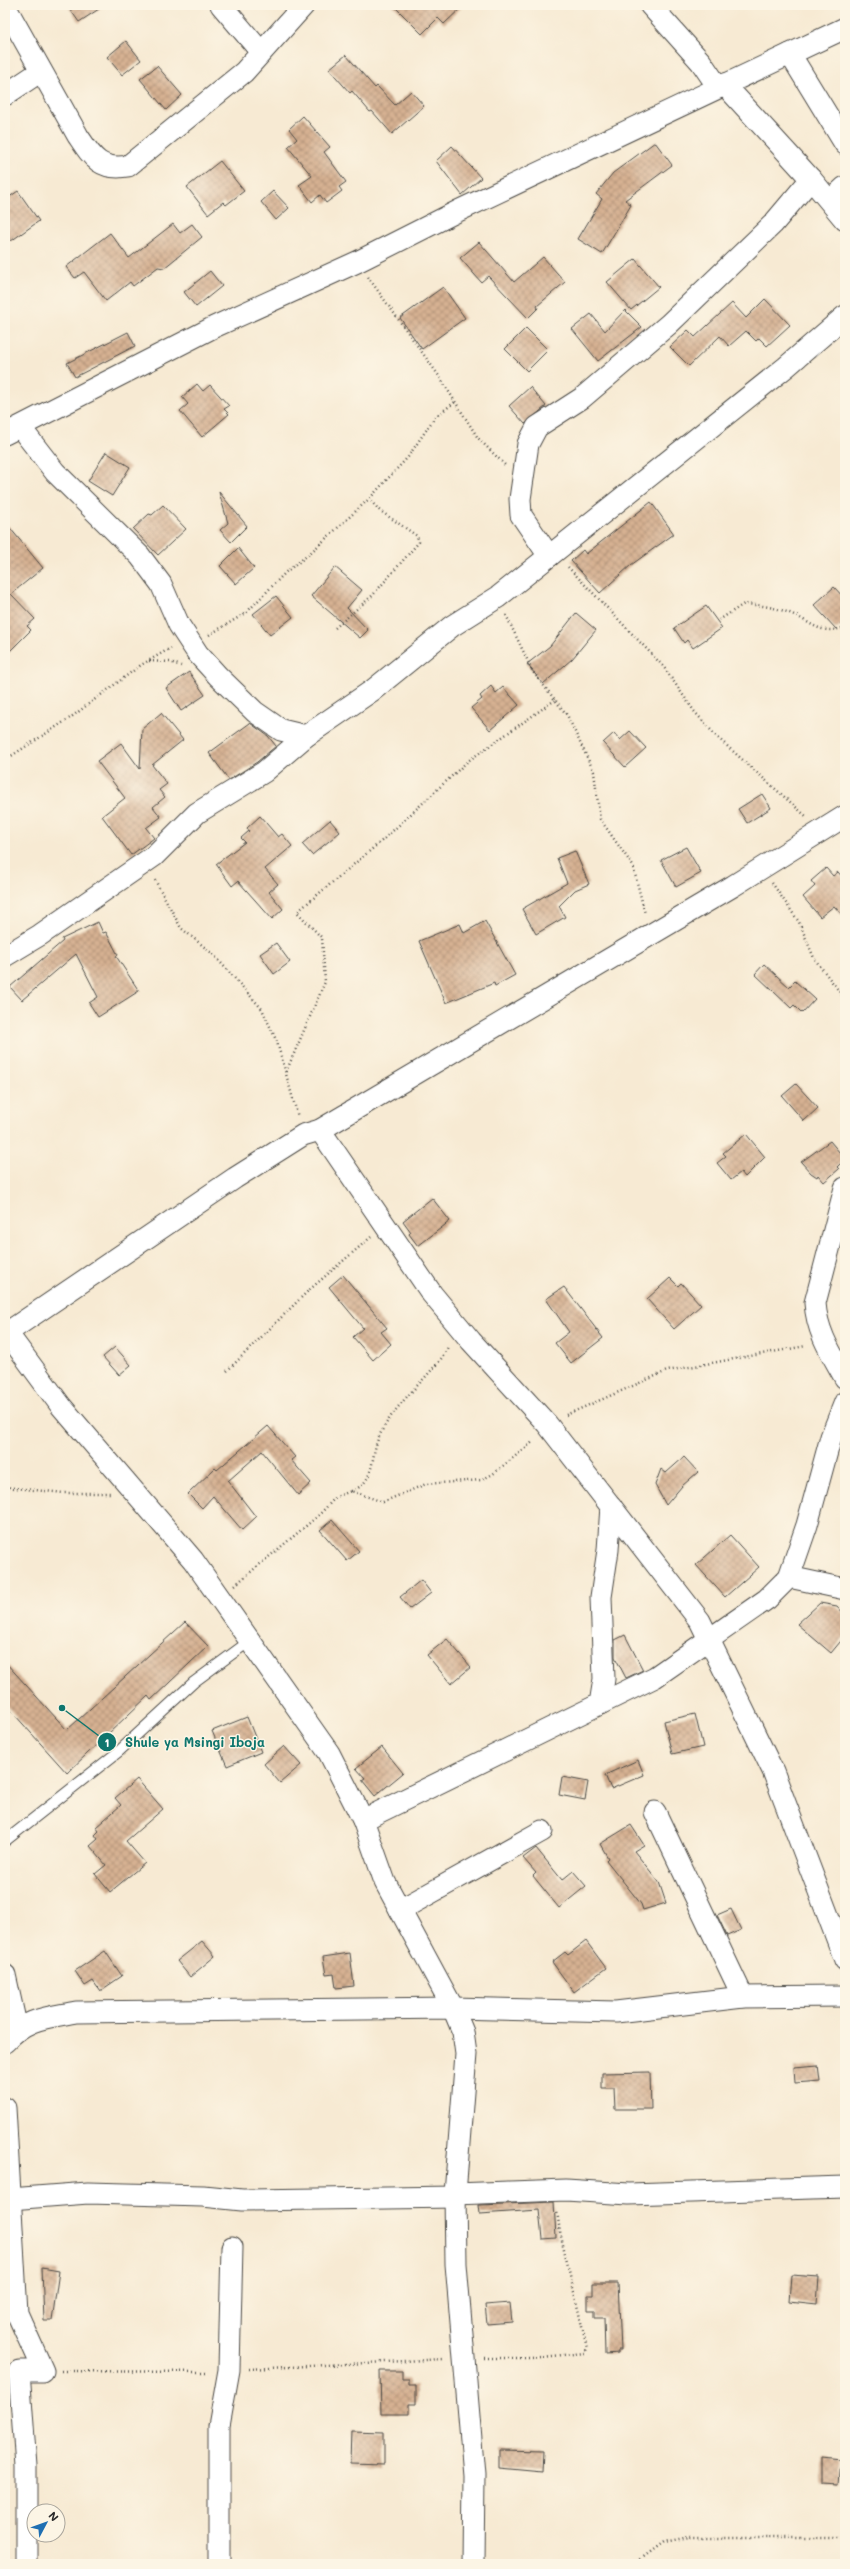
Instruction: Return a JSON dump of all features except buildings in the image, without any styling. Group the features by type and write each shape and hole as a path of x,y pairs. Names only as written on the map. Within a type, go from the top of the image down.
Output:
{"street":[{"path":"221,5 261,52"},
{"path":"5,6 89,153 103,165 115,168 128,166 244,72 304,5"},
{"path":"650,5 721,86 811,179 845,220"},
{"path":"306,736 281,730 255,712 218,676 188,639 161,584 140,556 13,431 214,327 357,262 458,211 845,28"},
{"path":"790,54 845,144"},
{"path":"5,95 41,71"},
{"path":"552,554 521,515 520,499 528,444 537,427 582,398 669,324 773,224 811,179"},
{"path":"830,201 845,187"},
{"path":"5,956 40,935 154,856 197,813 264,772 306,736 373,690 452,626 498,597 786,367 845,316"},
{"path":"473,2564 474,2475 456,2264 456,2196 466,2054 463,2032 453,2008 385,1882 363,1820 329,1753 226,1604 193,1560 138,1493 62,1406 6,1332 235,1178 651,934 845,816"},
{"path":"312,1133 386,1226 432,1294 455,1322 549,1426 700,1621 773,1771 845,1960"},
{"path":"845,1188 815,1302 816,1321 824,1340 845,1378"},
{"path":"363,1820 655,1677 767,1599 790,1577 807,1525 831,1438 845,1402"},
{"path":"600,1704 604,1679 601,1597 608,1550 611,1506"},
{"path":"790,1577 845,1589"},
{"path":"655,1812 743,1997"},
{"path":"400,1910 542,1831"},
{"path":"5,1976 11,2036 37,2020 76,2012 453,2008 616,2012 743,1997 845,1996"},
{"path":"5,2108 8,2194 17,2313 42,2371 20,2371 26,2466 26,2564"},
{"path":"8,2194 88,2193 203,2196 242,2200 456,2196 555,2191 629,2194 845,2187"},
{"path":"219,2564 219,2426 229,2370 232,2247"}],"lane":[{"path":"5,1841 118,1752 194,1682 251,1640"}],"path":[{"path":"357,262 455,402 478,438 523,482"},
{"path":"5,760 70,718 141,665 188,639 212,634 246,614 286,572 308,555 369,499 408,457 435,417 455,402"},
{"path":"335,628 373,595 419,542 417,536 379,510 369,499"},
{"path":"552,554 663,666 694,711 717,737 822,829"},
{"path":"498,597 533,672 567,715 594,772 600,819 633,866 651,934"},
{"path":"719,620 744,604 789,612 821,630 833,632 845,627"},
{"path":"286,1072 325,982 322,938 297,912 384,839 468,762 555,700"},
{"path":"780,856 772,883 776,893 800,922 814,958 845,999"},
{"path":"144,863 181,928 213,954 262,1009 277,1042 286,1072 312,1133"},
{"path":"227,1371 308,1291 354,1250 386,1226"},
{"path":"226,1604 235,1584 241,1578 318,1516 336,1497 357,1489 370,1474 376,1444 387,1423 448,1348 455,1322"},
{"path":"351,1491 383,1502 426,1484 481,1480 493,1474 549,1426 667,1371 805,1347 824,1340"},
{"path":"5,1487 64,1493 138,1493"},
{"path":"464,2358 531,2358 585,2353 587,2348 560,2232 555,2191"},
{"path":"633,2564 663,2542 688,2537 845,2537"}],"place":[{"name":"Shule ya Msingi Iboja","path":"62,1708"}]}
